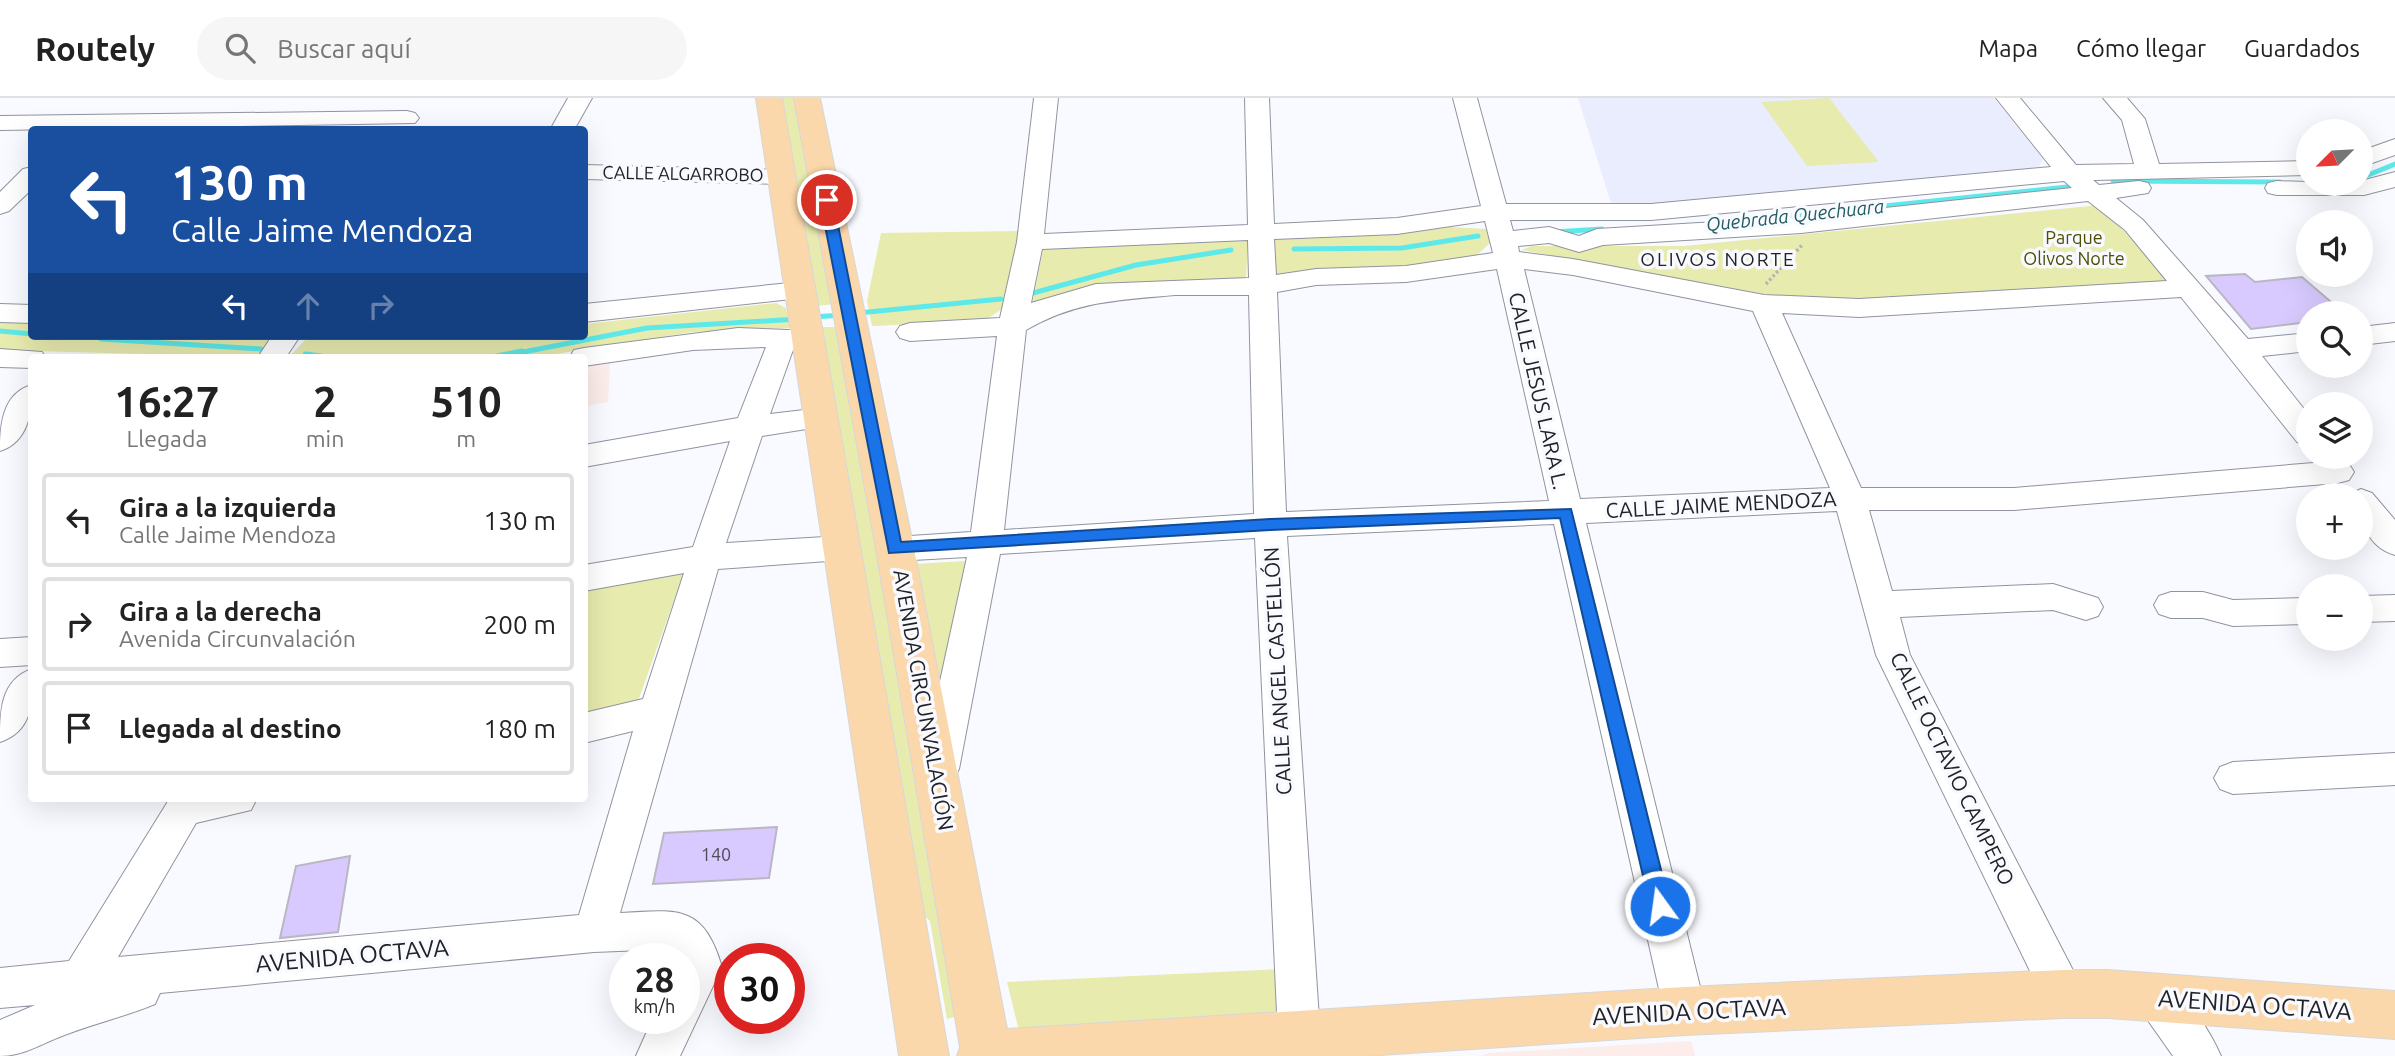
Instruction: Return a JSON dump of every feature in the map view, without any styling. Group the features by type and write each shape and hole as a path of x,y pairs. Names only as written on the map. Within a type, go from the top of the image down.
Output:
{"main road":[{"path":"769,98 800,320 821,418 924,1056"},
{"name":"AVENIDA CIRCUNVALACIÓN","path":"807,98 895,549 986,1056"},
{"name":"AVENIDA OCTAVA","path":"986,1056 1299,1034 1452,1042 1685,1011 2063,994 2395,1015"}],"street":[{"path":"78,126 106,98"},
{"path":"0,123 78,126 404,124 421,98"},
{"path":"564,126 580,98"},
{"path":"937,781 986,544 1012,326 1030,242 1046,98"},
{"name":"CALLE ANGEL CASTELLÓN","path":"1257,98 1270,525 1299,1034"},
{"name":"CALLE JESUS LARA L.","path":"1465,98 1502,237 1685,1011"},
{"path":"2008,98 2069,173 2099,194 2134,225 2241,349 2296,420"},
{"path":"2115,98 2133,119 2148,169"},
{"path":"2373,155 2395,146"},
{"path":"910,332 1012,326 1043,308 1096,293 1175,287 1261,286 1316,277 1406,274 1502,237 1651,212 2069,173 2148,169 2296,168"},
{"name":"CALLE ALGARROBO","path":"588,172 782,177"},
{"path":"4,198 28,177"},
{"path":"1030,242 1397,226 1502,237 1555,236 1574,246 1597,237 1684,235 1823,224 2136,188 2364,188 2395,179"},
{"path":"1502,237 1573,267 1764,304 1859,308 2187,288"},
{"name":"CALLE OCTAVIO CAMPERO","path":"1764,304 1850,499 1893,655 2063,994"},
{"path":"0,313 28,314"},
{"path":"588,313 800,320"},
{"path":"588,356 719,338 800,320"},
{"path":"594,933 655,711 749,427 800,320"},
{"path":"2373,335 2395,332"},
{"path":"2241,349 2296,343"},
{"path":"0,358 28,359"},
{"path":"0,440 28,401"},
{"path":"588,455 749,427 821,418"},
{"name":"CALLE JAIME MENDOZA","path":"895,549 1270,525 1850,499 2014,499 2340,475"},
{"path":"2373,516 2395,543"},
{"path":"588,577 707,557 842,548"},
{"path":"1878,605 2053,597 2086,607"},
{"path":"2171,606 2203,605 2233,613 2296,611"},
{"path":"2373,609 2395,608"},
{"path":"0,653 28,651"},
{"path":"0,727 28,688"},
{"path":"588,728 655,711"},
{"path":"2234,778 2395,769"},
{"path":"59,1016 188,803"},
{"name":"AVENIDA OCTAVA","path":"0,988 594,933 678,929 691,943"},
{"path":"0,1041 59,1016 220,968"},
{"path":"2157,998 2199,1056"},
{"path":"658,1056 668,1034"}],"path":[{"path":"1764,304 1764,287 1823,224"}],"shaded area":[{"path":"1578,98 1994,98 2043,159 2039,167 1657,204 1611,203"},
{"path":"610,362 608,402 588,405 588,365"},
{"path":"1691,1041 1695,1056 1481,1056 1489,1053"}],"green space":[{"path":"779,98 797,98 836,304 814,306"},
{"path":"1829,98 1879,162 1807,166 1761,102"},
{"name":"Parque Olivos Norte","path":"2100,205 2171,283 1846,301 1785,298 1521,250 1532,246 1684,246"},
{"path":"1450,227 1487,229 1491,242 1476,256 1407,268 1312,269 1274,277 1275,237 1393,235"},
{"path":"1022,231 1005,307 984,321 872,326 867,301 881,233"},
{"path":"1248,238 1246,279 1032,306 1043,249"},
{"path":"776,303 786,308 790,328 692,332 556,354 292,354 305,340 588,340 588,324"},
{"path":"0,319 28,321 28,340 273,340 259,354 0,350"},
{"path":"816,327 841,327 967,1013 947,1019 930,921 914,906"},
{"path":"966,561 940,714 915,564"},
{"path":"685,569 636,707 588,717 588,585"},
{"path":"1280,969 1283,1018 1020,1035 1007,982"}],"building":[{"path":"2245,274 2255,282 2296,278 2296,287 2314,287 2330,301 2296,301 2296,323 2251,329 2206,276"},
{"path":"777,827 769,878 653,884 664,833"},
{"path":"350,856 338,932 280,938 296,866"}],"waterway":[{"name":"Quebrada Quechuara","path":"2373,173 2395,164"},
{"name":"Quebrada Quechuara","path":"2113,181 2280,182"},
{"name":"Quebrada Quechuara","path":"1750,220 2067,187"},
{"name":"Quebrada Quechuara","path":"1554,232 1602,229"},
{"name":"Quebrada Quechuara","path":"1294,249 1402,248 1478,236"},
{"name":"Quebrada Quechuara","path":"1033,293 1136,265 1231,250"},
{"name":"Quebrada Quechuara","path":"858,313 1001,299"},
{"name":"Quebrada Quechuara","path":"813,317 843,315"},
{"name":"Quebrada Quechuara","path":"588,339 647,328 798,319"},
{"name":"Quebrada Quechuara","path":"0,331 28,334"},
{"name":"Quebrada Quechuara","path":"117,340 261,349"},
{"name":"Quebrada Quechuara","path":"513,354 585,340"},
{"name":"Quebrada Quechuara","path":"512,354 522,352"}],"district":[{"name":"OLIVOS NORTE","path":"1718,259"}],"route":[{"path":"827,200 895,549 1270,525 1566,513 1660,906"}]}
